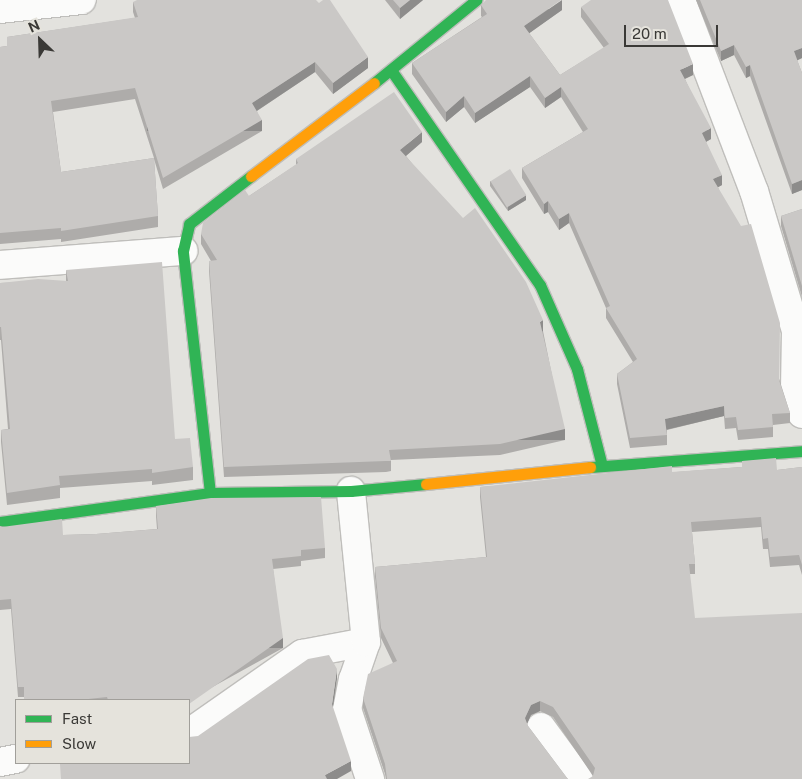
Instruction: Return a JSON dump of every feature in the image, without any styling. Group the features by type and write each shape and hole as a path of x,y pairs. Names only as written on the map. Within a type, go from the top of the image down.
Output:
{"street":[{"path":"0,9 82,0"},
{"path":"210,493 183,251 189,224 392,70 476,0"},
{"path":"680,0 754,191 796,331 799,368 795,391 802,414"},
{"path":"392,70 540,285 577,369 602,466"},
{"path":"0,265 183,251"},
{"path":"0,522 210,493 351,491 602,466 802,451"},
{"path":"351,491 366,642 353,678 347,709 370,779"},
{"path":"190,732 302,654 366,642"},
{"path":"541,727 579,779"},
{"path":"0,762 15,759"}],"building":[{"path":"137,0 316,0 319,3 323,0 330,0 368,57 333,83 315,62 252,103 262,120 163,178 135,88 51,101 61,172 154,158 158,216 61,231 61,228 0,233 0,47 7,46 7,37 138,17 133,2"},
{"path":"393,0 410,0 400,8"},
{"path":"486,0 561,0 524,26 560,75 609,44 581,7 591,0 668,0 693,64 680,70 711,128 702,133 722,175 713,179 741,226 751,224 780,323 779,380 790,413 772,414 773,427 738,430 736,417 725,418 724,406 665,419 667,435 630,438 617,374 637,359 606,308 610,306 569,213 559,219 548,201 544,204 522,168 588,129 561,87 545,98 530,76 475,113 464,96 446,112 412,63 487,14 481,5"},
{"path":"700,0 802,0 802,48 794,51 802,73 802,180 792,184 750,65 746,67 734,45 721,51"},
{"path":"394,92 422,132 400,150 463,218 475,208 526,282 543,320 540,322 565,429 500,444 389,450 391,461 224,467 209,261 217,260 201,234 203,223 245,190 249,196 298,163 296,159"},
{"path":"510,169 526,195 507,207 490,181"},
{"path":"802,209 802,286 781,216"},
{"path":"162,262 175,439 190,438 193,467 152,473 152,469 59,476 60,485 7,493 1,430 10,429 0,327 0,283 38,279 68,281 66,270"},
{"path":"776,458 777,470 802,467 802,565 799,555 770,557 768,538 763,539 761,517 691,522 695,564 689,564 695,618 802,613 802,779 588,779 593,776 595,768 553,707 540,701 531,705 525,718 528,726 568,779 387,779 385,764 363,698 368,674 397,661 381,628 375,567 487,557 480,487 672,466 672,472 742,467 742,461"},
{"path":"321,497 325,548 301,550 301,556 272,559 283,638 190,703 190,699 108,699 107,697 88,699 24,699 24,687 18,687 11,599 0,600 0,526 62,519 63,535 158,529 156,506 211,498"},
{"path":"329,655 337,669 332,704 351,761 325,775 327,779 61,779 60,764 190,764 190,737 198,736 308,659"}],"traffic: fast":[{"path":"374,83 476,0"},
{"path":"391,70 540,285 577,369 602,466"},
{"path":"210,493 183,251 189,224 251,176"},
{"path":"590,467 802,451"},
{"path":"0,522 210,493 351,491 426,484"}],"traffic: slow":[{"path":"251,176 374,83"},
{"path":"426,484 590,467"}]}
